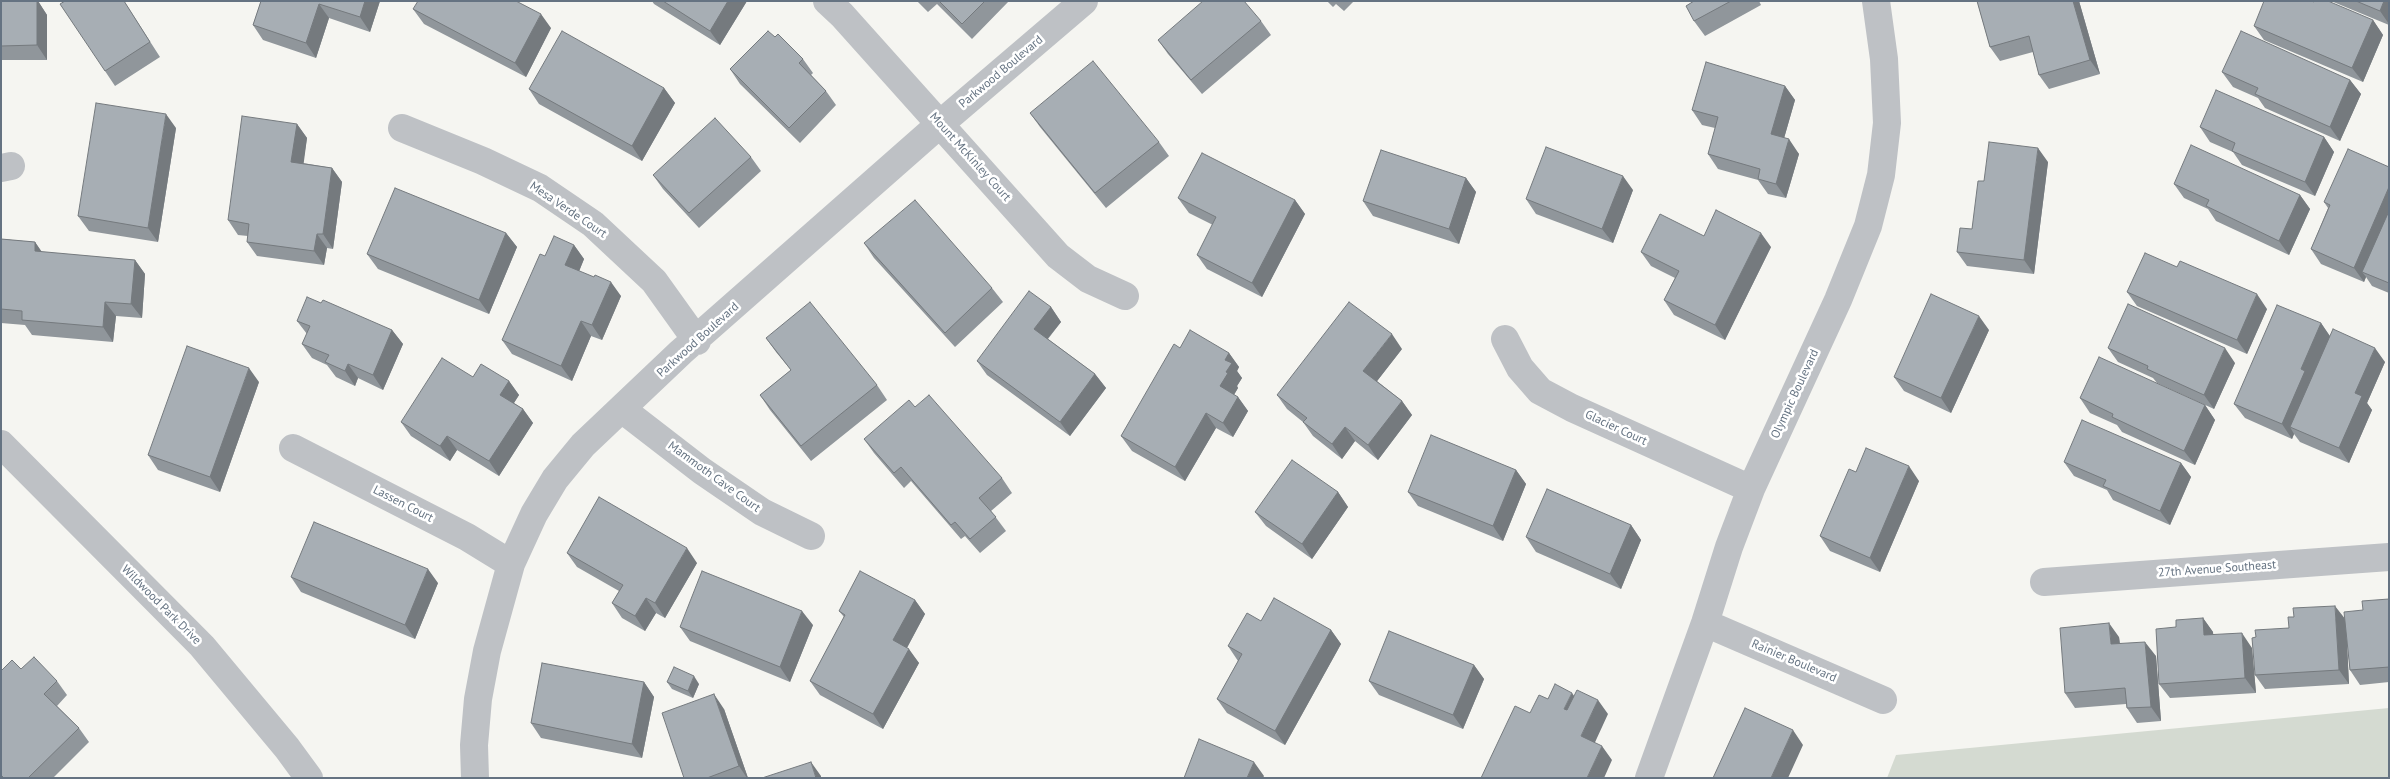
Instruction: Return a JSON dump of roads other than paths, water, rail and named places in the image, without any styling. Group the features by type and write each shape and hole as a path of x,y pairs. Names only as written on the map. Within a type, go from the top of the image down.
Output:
{"street":[{"name":"Mount McKinley Court","path":"827,1 842,15 1058,256 1088,279 1125,296"},
{"name":"Parkwood Boulevard","path":"475,778 474,745 478,699 487,651 511,564 534,514 555,479 583,444 622,410 682,352 697,341 940,124 1084,1"},
{"name":"Olympic Boulevard","path":"1649,778 1705,623 1728,547 1751,489 1838,300 1868,226 1881,176 1887,122 1884,59 1876,1"},
{"name":"Mesa Verde Court","path":"402,128 483,161 540,188 593,224 654,281 697,341"},
{"name":"Glacier Court","path":"1505,339 1520,368 1540,391 1572,408 1751,489"},
{"name":"Mammoth Cave Court","path":"622,410 702,471 762,512 811,536"},
{"name":"Wildwood Park Drive","path":"1,444 202,646 287,748 309,778"},
{"name":"Lassen Court","path":"293,448 467,537 511,564"},
{"name":"27th Avenue Southeast","path":"2044,582 2389,557"},
{"name":"Rainier Boulevard","path":"1705,623 1883,700"}]}
